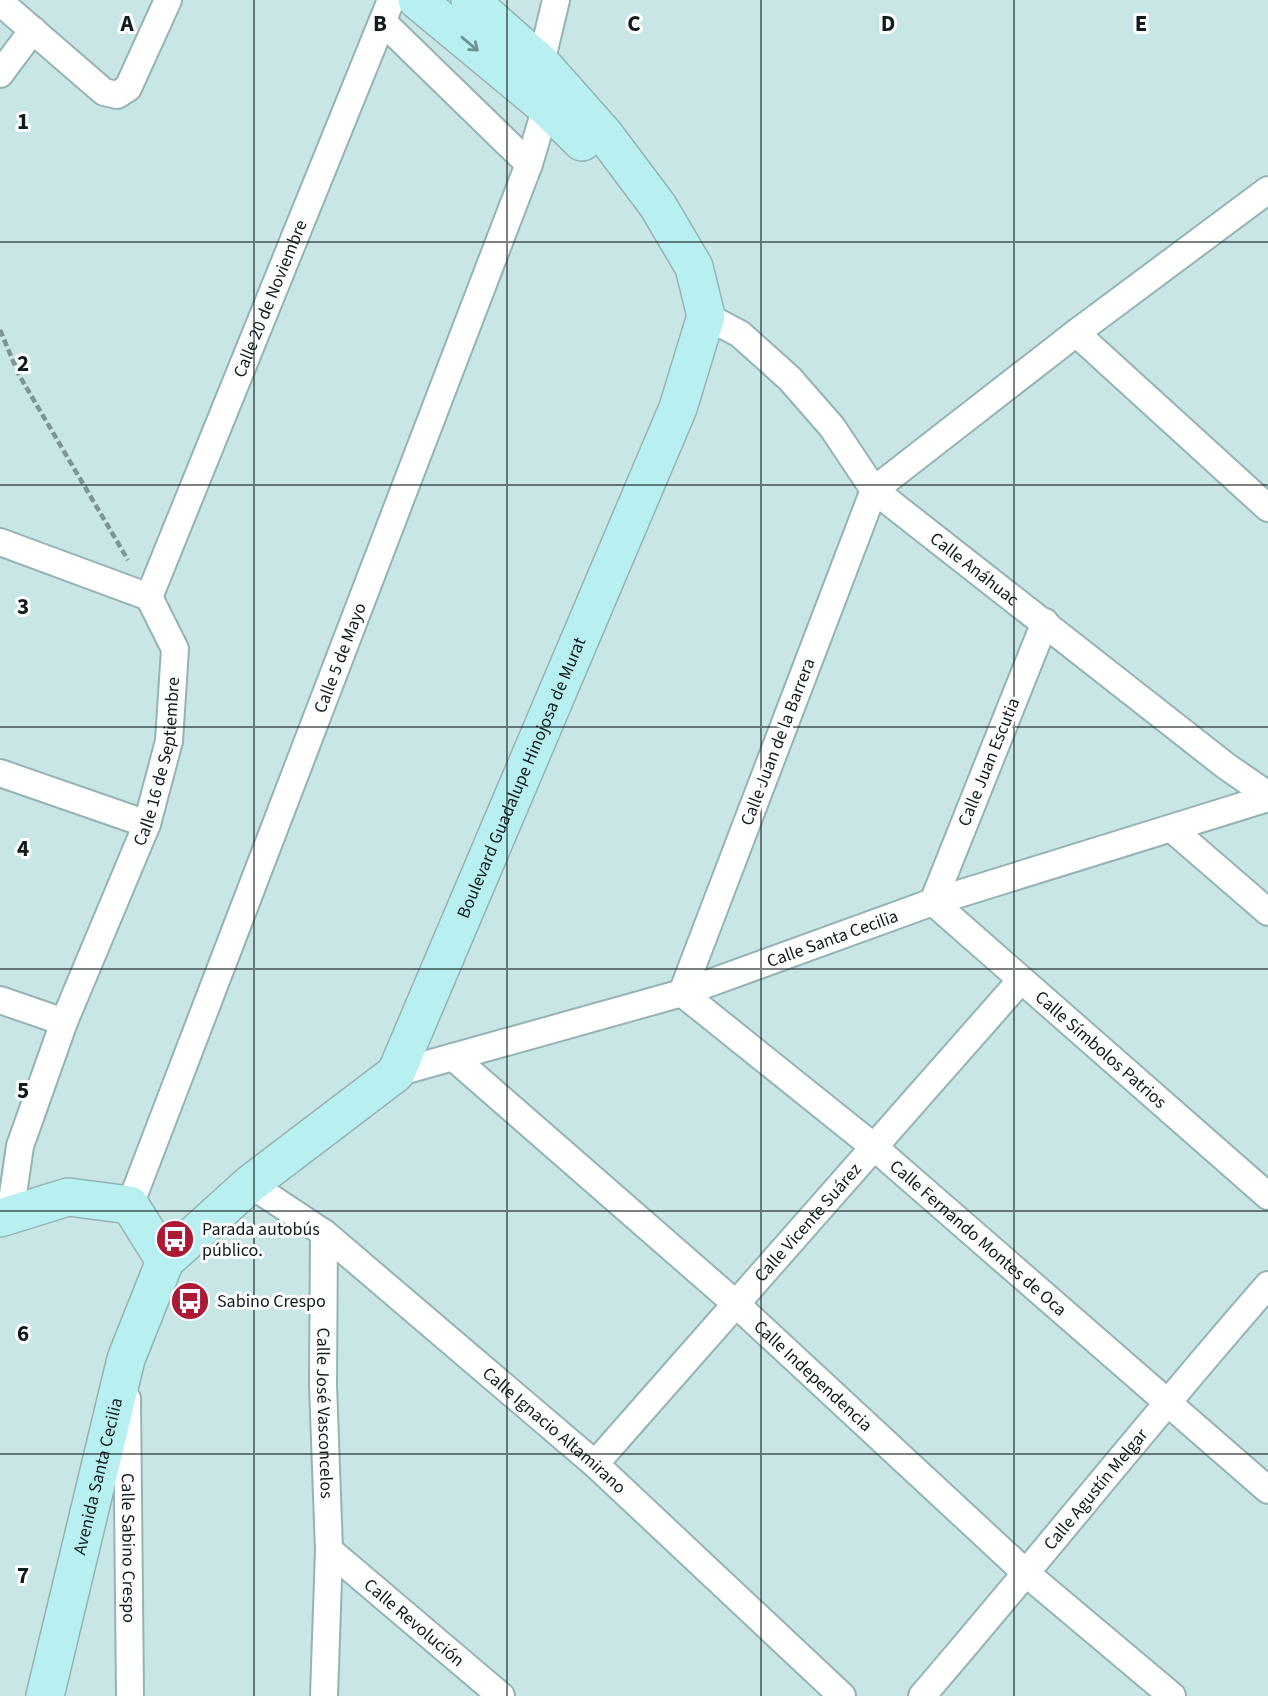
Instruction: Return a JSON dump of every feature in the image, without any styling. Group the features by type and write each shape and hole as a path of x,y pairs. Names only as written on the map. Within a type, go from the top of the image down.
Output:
{"main road":[{"path":"417,0 546,107 604,163 658,205"},
{"path":"470,0 541,63 632,167 694,267 706,317"},
{"name":"Boulevard Guadalupe Hinojosa de Murat","path":"165,1261 250,1184 396,1073 678,408 706,317"},
{"path":"3,1215 68,1197 130,1205 165,1261"},
{"name":"Avenida Santa Cecilia","path":"46,1696 126,1359 165,1261"}],"street":[{"path":"0,2 104,92 117,95 128,88 168,0"},
{"path":"546,107 541,63 556,0"},
{"path":"387,11 529,164"},
{"name":"Calle 20 de Noviembre","path":"149,597 387,11"},
{"path":"0,74 33,30"},
{"name":"Calle 5 de Mayo","path":"130,1205 529,164 546,107"},
{"path":"874,490 1076,333 1263,204"},
{"name":"Calle Anáhuac","path":"706,317 740,334 790,379 832,428 874,490 1268,797"},
{"path":"1076,333 1268,508"},
{"name":"Calle Juan de la Barrera","path":"682,993 874,490"},
{"path":"0,541 149,597"},
{"name":"Calle 16 de Septiembre","path":"3,1215 20,1146 64,1022 146,824 169,741 175,649 149,597"},
{"name":"Calle Juan Escutia","path":"933,902 1045,622"},
{"path":"0,773 146,824"},
{"name":"Calle Santa Cecilia","path":"396,1073 682,993 933,902 1268,797"},
{"path":"1172,829 1268,912"},
{"name":"Calle Símbolos Patrios","path":"933,902 1268,1196"},
{"name":"Calle Vicente Suárez","path":"595,1464 1021,980"},
{"name":"Calle Fernando Montes de Oca","path":"682,993 874,1147 1168,1400 1268,1490"},
{"path":"0,1000 64,1022"},
{"name":"Calle Independencia","path":"453,1057 736,1304 1027,1574 1172,1696"},
{"name":"Calle Ignacio Altamirano","path":"250,1184 324,1233 595,1464 842,1696"},
{"name":"Calle José Vasconcelos","path":"324,1233 323,1385 329,1550 324,1696"},
{"name":"Calle Agustín Melgar","path":"922,1696 1027,1574 1168,1400 1268,1285"},
{"name":"Calle Sabino Crespo","path":"126,1359 130,1696"},
{"name":"Calle Revolución","path":"329,1550 501,1696"}],"path":[{"path":"0,330 19,375 149,597"}],"place":[{"name":"Parada autobús público.","path":"175,1239"},
{"name":"Sabino Crespo","path":"190,1301"}]}
